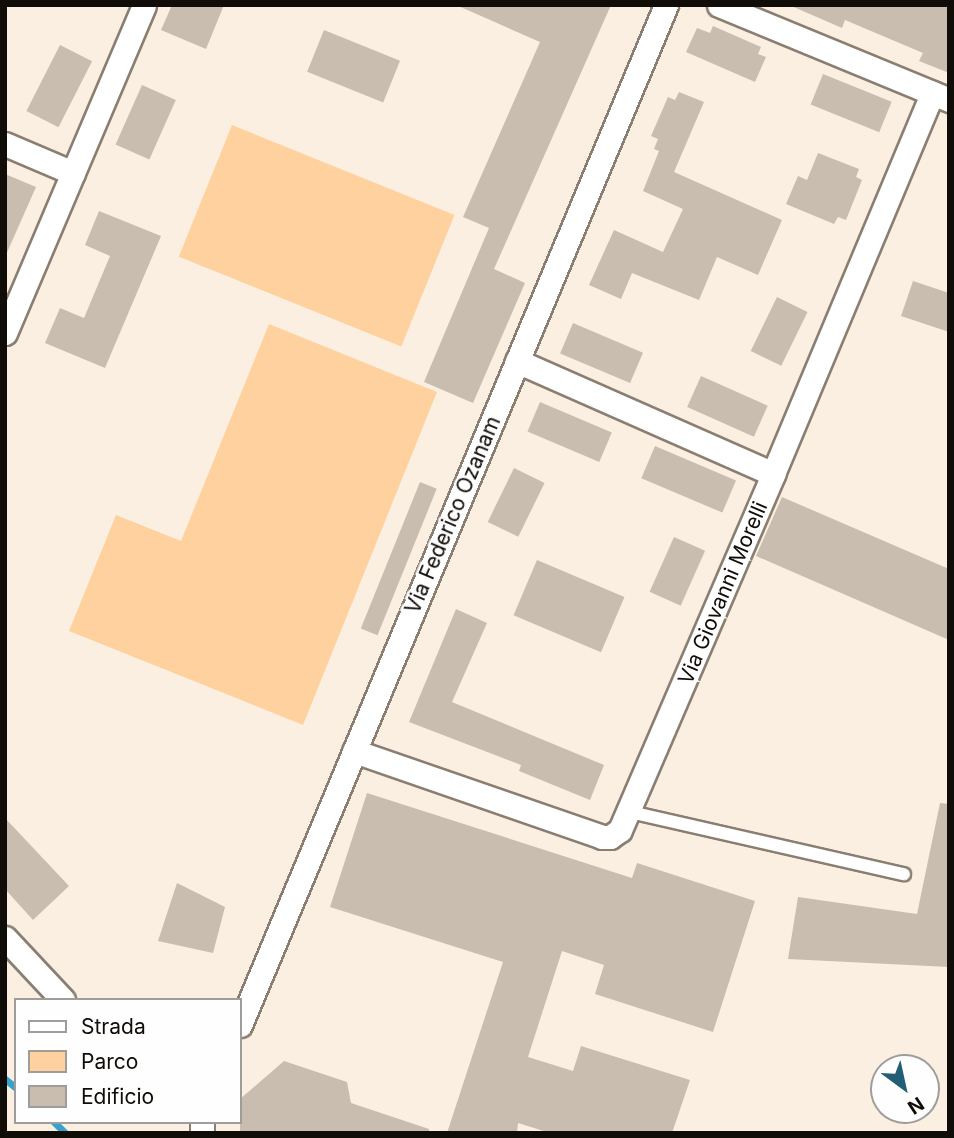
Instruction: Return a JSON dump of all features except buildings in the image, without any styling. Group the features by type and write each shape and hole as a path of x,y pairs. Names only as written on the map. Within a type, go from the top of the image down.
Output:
{"street":[{"path":"5,333 144,5"},
{"name":"Via Federico Ozanam","path":"242,1020 666,5"},
{"path":"719,5 940,97"},
{"name":"Via Giovanni Morelli","path":"354,751 602,837 610,837 620,830 773,474 940,97"},
{"path":"5,144 73,173"},
{"path":"517,361 773,474"},
{"path":"5,938 61,998"}],"lane":[{"path":"630,812 904,874"}],"green space":[{"path":"232,125 455,215 401,347 179,257"},
{"path":"269,324 437,392 303,725 69,631 116,515 181,541"}],"waterway":[{"path":"5,1079 14,1086"},
{"path":"56,1124 65,1133"}]}
